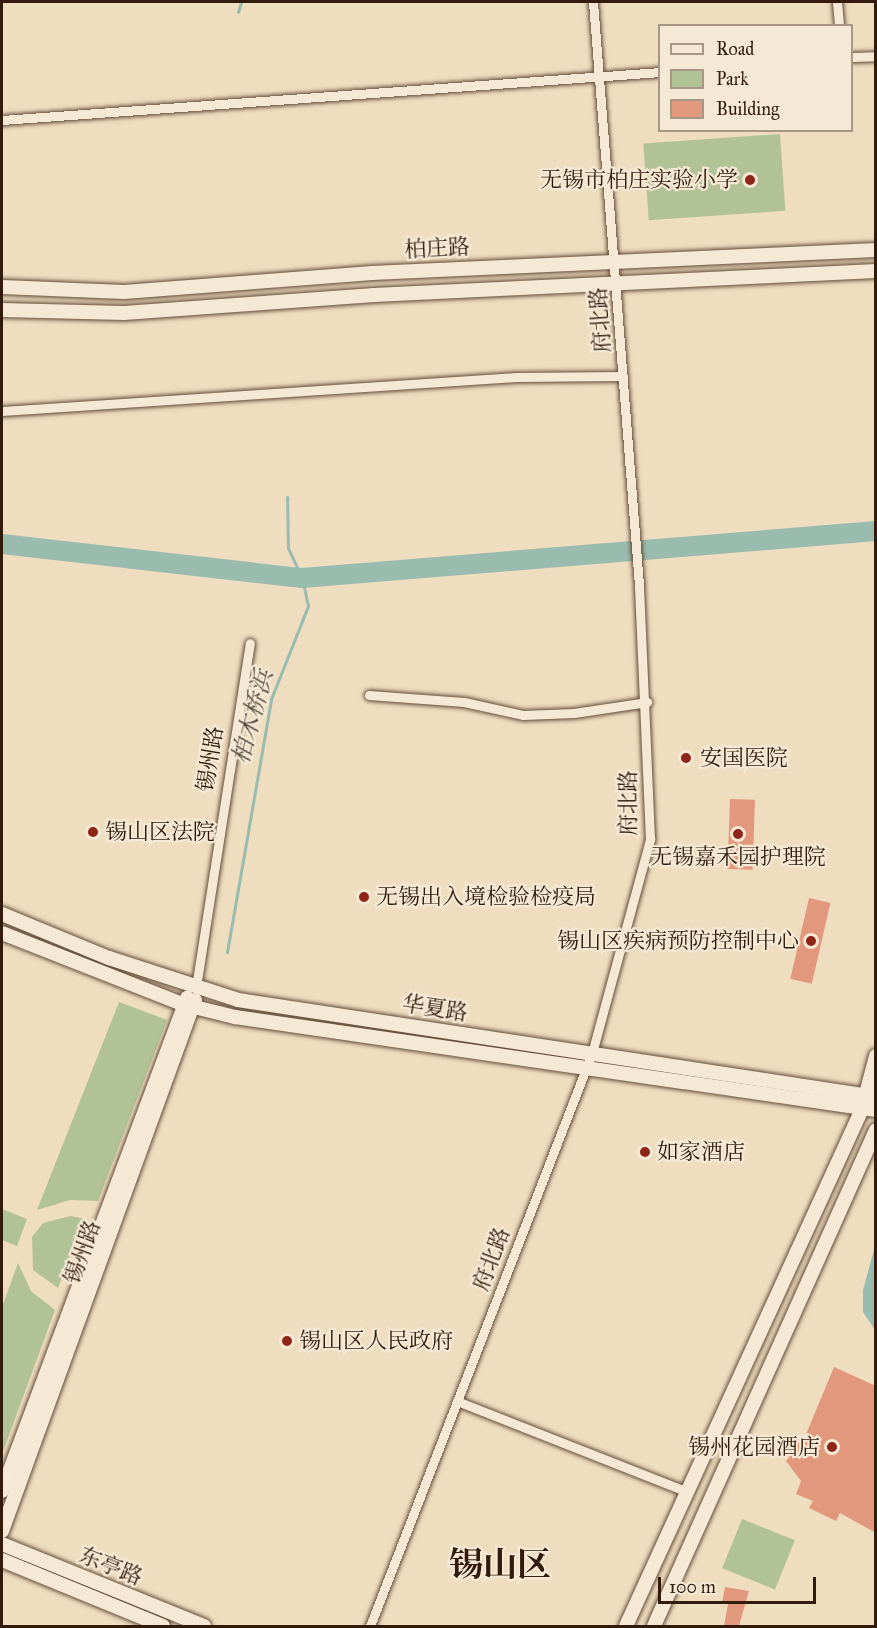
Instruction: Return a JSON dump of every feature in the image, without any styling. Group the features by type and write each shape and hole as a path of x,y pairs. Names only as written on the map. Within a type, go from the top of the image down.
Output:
{"street":[{"name":"府北路","path":"370,1626 586,1070 650,839 647,702 601,76 593,2"},
{"path":"837,2 839,24"},
{"path":"853,57 876,56"},
{"path":"2,120 658,72"},
{"name":"柏庄路","path":"2,287 124,292 615,260 876,250"},
{"name":"柏庄路","path":"2,310 124,313 616,282 876,271"},
{"path":"2,411 516,377 623,376"},
{"name":"锡州路","path":"2,1491 196,987 250,643"},
{"path":"369,695 464,702 524,715 574,713 647,702"},
{"name":"华夏路","path":"2,914 196,987 238,1000 592,1053 870,1103"},
{"name":"华夏路","path":"2,933 188,1005 235,1017 586,1070 870,1103"},
{"name":"锡州路","path":"2,1531 188,1005"},
{"path":"626,1626 685,1491 870,1103 876,1056"},
{"path":"654,1626 876,1130"},
{"path":"457,1401 685,1491"},
{"name":"东亭路","path":"2,1544 204,1626"},
{"name":"东亭路","path":"2,1560 163,1626"}],"green space":[{"path":"780,134 785,211 649,220 643,144"},
{"path":"119,1002 167,1020 98,1201 70,1200 37,1210"},
{"path":"2,1209 27,1219 17,1246 2,1240"},
{"path":"71,1216 84,1219 58,1288 33,1270 32,1237 43,1223"},
{"path":"18,1263 31,1291 55,1310 2,1454 2,1307"},
{"path":"742,1519 795,1540 775,1589 722,1568"}],"shaded area":[{"path":"875,1246 875,1330 863,1312 863,1290"}],"building":[{"name":"无锡嘉禾园护理院","path":"730,799 755,800 753,870 728,869"},
{"name":"锡山区疾病预防控制中心","path":"809,898 830,903 812,984 790,979"},
{"name":"锡州花园酒店","path":"834,1367 876,1386 876,1533 840,1513 836,1521 809,1508 813,1501 796,1494 801,1481 786,1461 791,1455 787,1440 804,1439"},
{"path":"725,1587 749,1591 739,1626 724,1626 728,1604 722,1603"}],"waterway":[{"path":"238,12 241,2"},
{"name":"柏木桥浜","path":"227,952 271,699 308,606 302,578 288,548 287,497"},
{"path":"2,544 302,578 876,531"}],"place":[{"name":"无锡市柏庄实验小学","path":"750,180"},
{"name":"安国医院","path":"686,758"},
{"name":"锡山区法院","path":"93,832"},
{"name":"无锡嘉禾园护理院","path":"738,834"},
{"name":"无锡出入境检验检疫局","path":"364,897"},
{"name":"锡山区疾病预防控制中心","path":"811,941"},
{"name":"如家酒店","path":"645,1152"},
{"name":"锡山区人民政府","path":"287,1341"},
{"name":"锡州花园酒店","path":"832,1447"}],"district":[{"name":"锡山区","path":"500,1565"}]}
